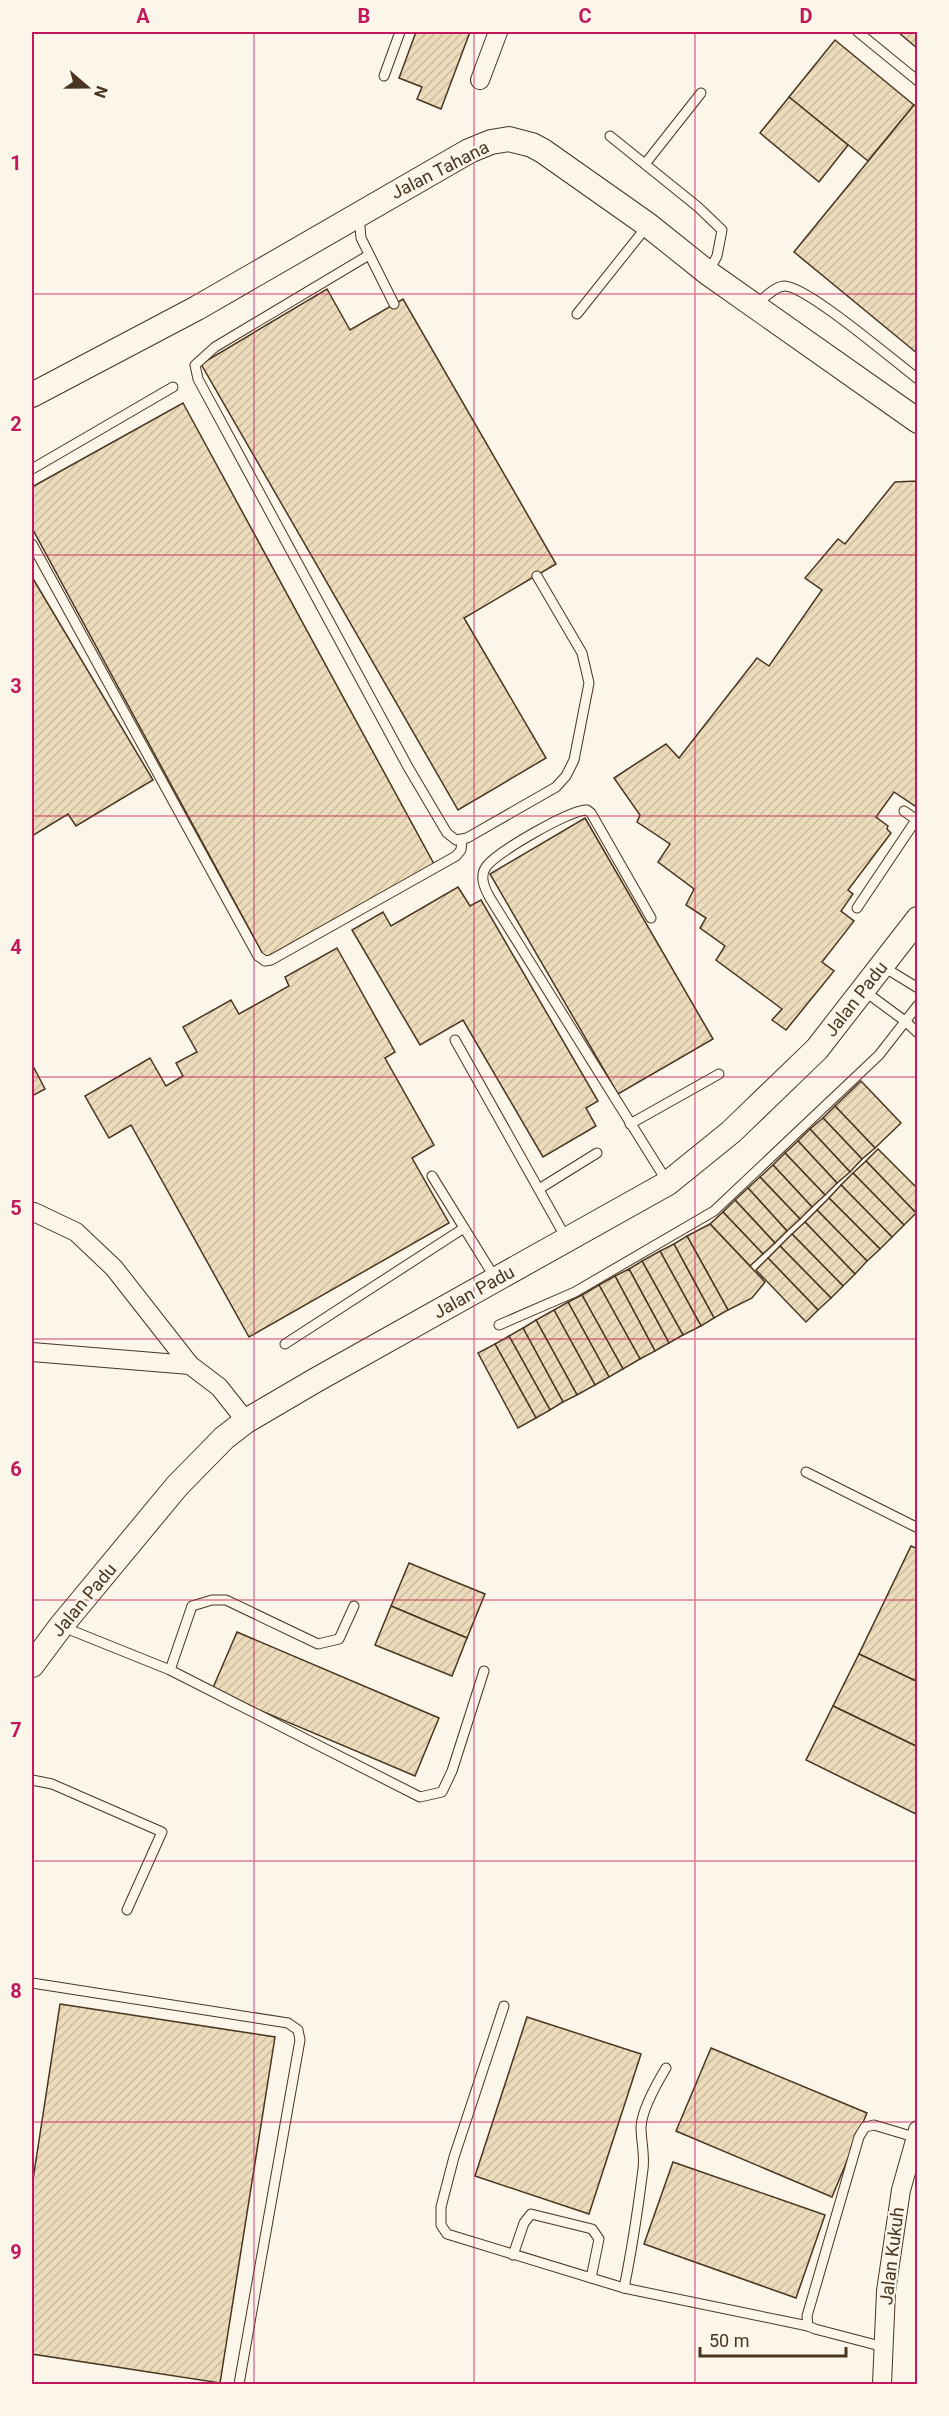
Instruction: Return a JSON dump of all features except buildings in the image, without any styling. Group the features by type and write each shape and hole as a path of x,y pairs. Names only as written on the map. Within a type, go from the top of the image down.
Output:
{"street":[{"path":"480,80 498,32"},
{"name":"Jalan Tahana","path":"32,395 197,308 469,151 491,142 509,140 532,145 543,151 648,225 708,273 918,421"},
{"name":"Jalan Padu","path":"32,1664 177,1486 224,1438 246,1421 668,1183 731,1132 817,1049 918,919"},
{"path":"32,1213 76,1232 114,1268 190,1365 219,1387 246,1421"},
{"path":"32,1352 190,1365"},
{"name":"Jalan Kukuh","path":"882,2385 886,2291 901,2190 916,2133"}],"lane":[{"path":"384,75 400,32"},
{"path":"858,32 918,81"},
{"path":"645,164 701,93"},
{"path":"610,136 722,230 717,256 708,273"},
{"path":"359,213 362,238 394,304"},
{"path":"577,314 648,225"},
{"path":"369,255 215,347 195,365 198,379 408,767 447,833 456,840 462,840 555,787 566,776 574,760 589,683 582,653 537,576"},
{"path":"755,306 780,286 792,287 822,306 918,379"},
{"path":"32,469 173,387"},
{"path":"32,544 258,956 265,961 271,960 456,856 461,850 462,840"},
{"path":"651,918 591,813 587,810 574,813 503,851 485,869 483,883 490,898 668,1183"},
{"path":"857,908 917,820 904,811"},
{"path":"882,966 918,988"},
{"path":"862,989 918,1033"},
{"path":"499,1325 575,1292 714,1211 879,1055 918,1005"},
{"path":"455,1041 568,1240"},
{"path":"630,1124 719,1074"},
{"path":"539,1189 597,1153"},
{"path":"432,1176 496,1280"},
{"path":"285,1344 464,1228"},
{"path":"806,1472 918,1528"},
{"path":"170,1670 192,1606 212,1600 226,1600 318,1644 339,1639 354,1606"},
{"path":"61,1626 170,1670 420,1797 442,1792 452,1771 484,1671"},
{"path":"32,1780 52,1784 162,1832 127,1910"},
{"path":"32,1983 288,2024 294,2026 300,2035 239,2385"},
{"path":"504,2006 454,2157 441,2207 441,2225 447,2234 624,2288 808,2326 884,2347"},
{"path":"624,2288 635,2234 637,2205 644,2166 641,2125 653,2090 666,2068"},
{"path":"808,2326 807,2316 859,2137 866,2127 874,2125 916,2133"},
{"path":"513,2254 524,2223 531,2214 592,2229 599,2240 591,2278"}]}
